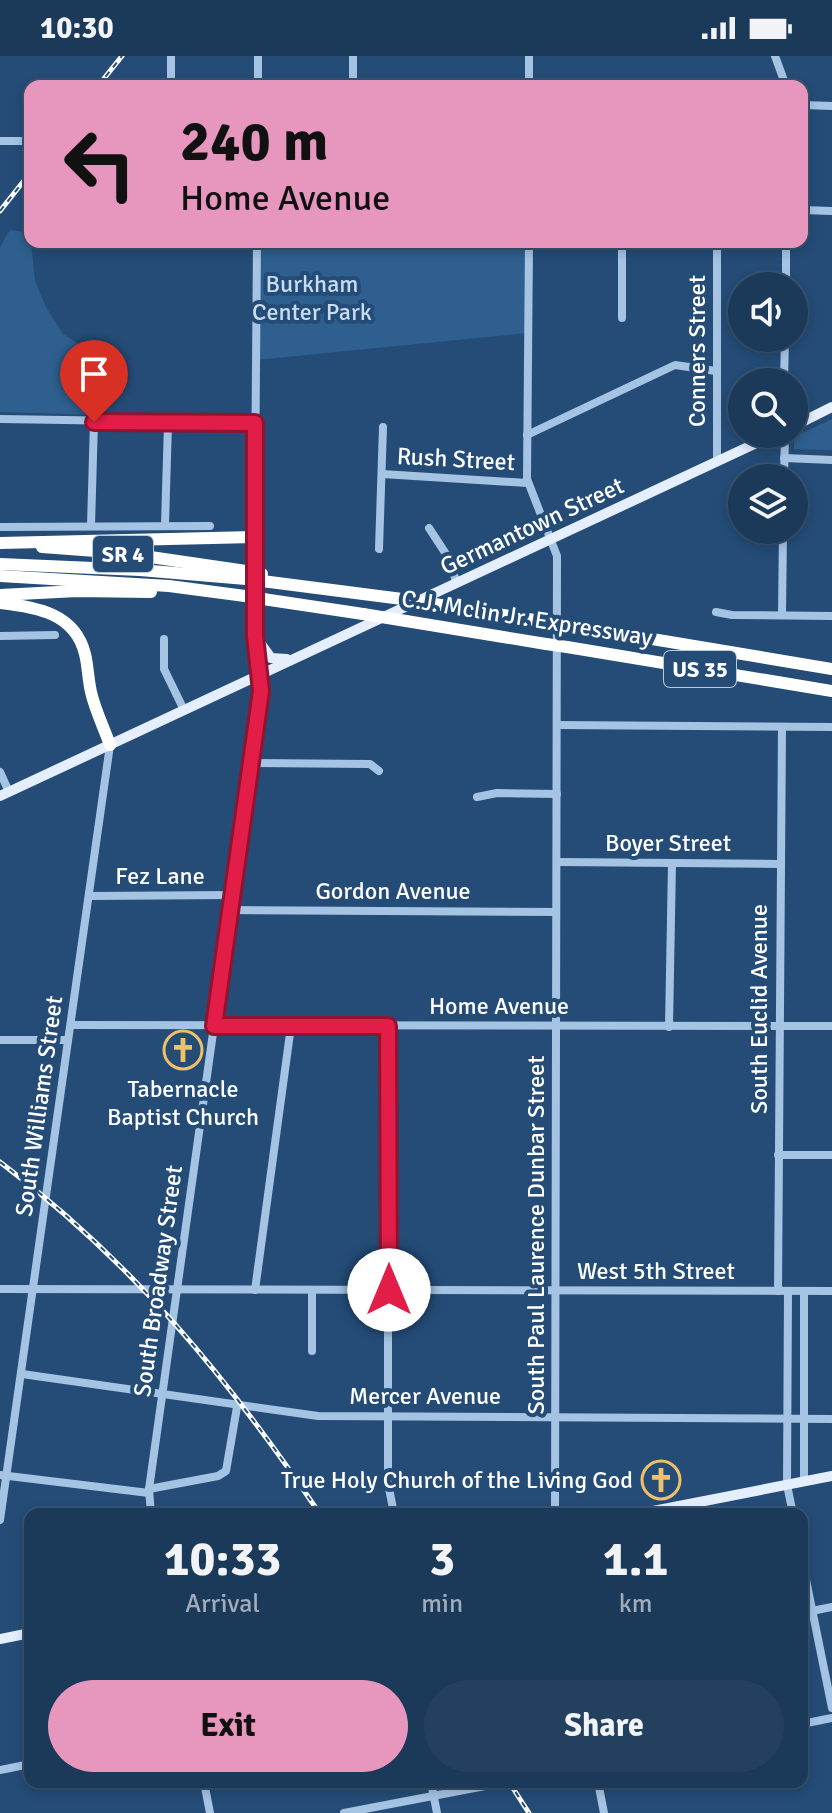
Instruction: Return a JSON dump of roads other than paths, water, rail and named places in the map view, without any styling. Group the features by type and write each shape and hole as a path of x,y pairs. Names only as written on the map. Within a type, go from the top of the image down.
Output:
{"highway":[{"path":"0,544 27,539 254,537"},
{"name":"SR 4","path":"0,544 123,553 246,575"},
{"name":"US 35","path":"0,564 246,575"},
{"name":"C.J. Mclin Jr. Expressway","path":"246,575 832,669"},
{"name":"US 35","path":"0,576 123,582 218,593"},
{"name":"SR 4","path":"0,595 77,591 218,593"},
{"name":"C.J. Mclin Jr. Expressway","path":"218,593 832,691"},
{"path":"0,603 41,609 61,618 74,629 84,650 90,689 110,745"}],"main road":[{"path":"808,419 832,407"},
{"name":"Germantown Street","path":"5,794 744,448"},
{"path":"255,636 271,658 293,658"},
{"path":"669,1508 832,1476"},
{"path":"0,1639 24,1634"}],"street":[{"path":"171,56 171,80"},
{"path":"258,56 258,80"},
{"path":"353,56 353,80"},
{"path":"529,56 529,80"},
{"path":"775,56 784,80"},
{"path":"808,105 832,106"},
{"path":"0,141 24,141"},
{"path":"808,210 832,211"},
{"name":"South Broadway Street","path":"150,1508 149,1491 176,1289 261,691 255,636 254,537 257,248"},
{"name":"South Paul Laurence Dunbar Street","path":"529,248 527,483 553,538 557,556 555,1508"},
{"path":"622,248 622,318"},
{"name":"Conners Street","path":"717,248 717,460"},
{"path":"786,248 786,272"},
{"path":"527,435 675,365 716,371"},
{"path":"0,419 255,423"},
{"path":"91,525 94,422"},
{"path":"165,524 168,424"},
{"path":"379,549 383,427"},
{"path":"784,448 784,464"},
{"path":"784,458 832,460"},
{"name":"Rush Street","path":"382,474 527,483"},
{"path":"0,527 210,526"},
{"path":"429,528 457,583"},
{"path":"782,615 783,544"},
{"path":"716,612 832,616"},
{"path":"0,636 55,635"},
{"path":"164,639 164,669 184,710"},
{"path":"557,725 832,727"},
{"name":"South Euclid Avenue","path":"778,1291 782,727"},
{"name":"South Williams Street","path":"0,1520 3,1475 22,1374 110,745"},
{"path":"251,763 370,764 379,771"},
{"path":"0,772 5,794"},
{"path":"477,797 497,793 557,794"},
{"name":"Boyer Street","path":"557,862 779,864"},
{"path":"669,1027 672,863"},
{"name":"Fez Lane","path":"89,896 232,895"},
{"name":"Gordon Avenue","path":"230,910 556,912"},
{"name":"Home Avenue","path":"71,1025 832,1026"},
{"path":"255,1290 291,1026"},
{"path":"388,1026 388,1483 393,1508"},
{"path":"0,1040 68,1040"},
{"path":"778,1155 832,1155"},
{"name":"West 5th Street","path":"0,1289 832,1291"},
{"path":"312,1290 312,1351"},
{"path":"788,1291 787,1485 792,1508"},
{"path":"804,1291 804,1482"},
{"name":"Mercer Avenue","path":"22,1374 237,1407 318,1416 832,1419"},
{"path":"3,1475 149,1491 218,1476 226,1471 237,1407"},
{"path":"808,1588 832,1708"},
{"path":"808,1612 832,1607"},
{"path":"808,1723 832,1718"},
{"path":"0,1770 24,1765"},
{"path":"205,1788 210,1813"},
{"path":"432,1788 437,1813"},
{"path":"344,1813 475,1788"},
{"path":"599,1788 604,1813"}],"railway":[{"path":"103,80 122,56"},
{"path":"0,211 24,181"},
{"path":"0,1162 93,1240 175,1324 250,1416 316,1508"},
{"path":"513,1788 529,1813"}],"place":[{"name":"Tabernacle Baptist Church","path":"183,1050"},
{"name":"True Holy Church of the Living God","path":"661,1480"}],"park label":[{"name":"Burkham Center Park","path":"312,298"}]}
